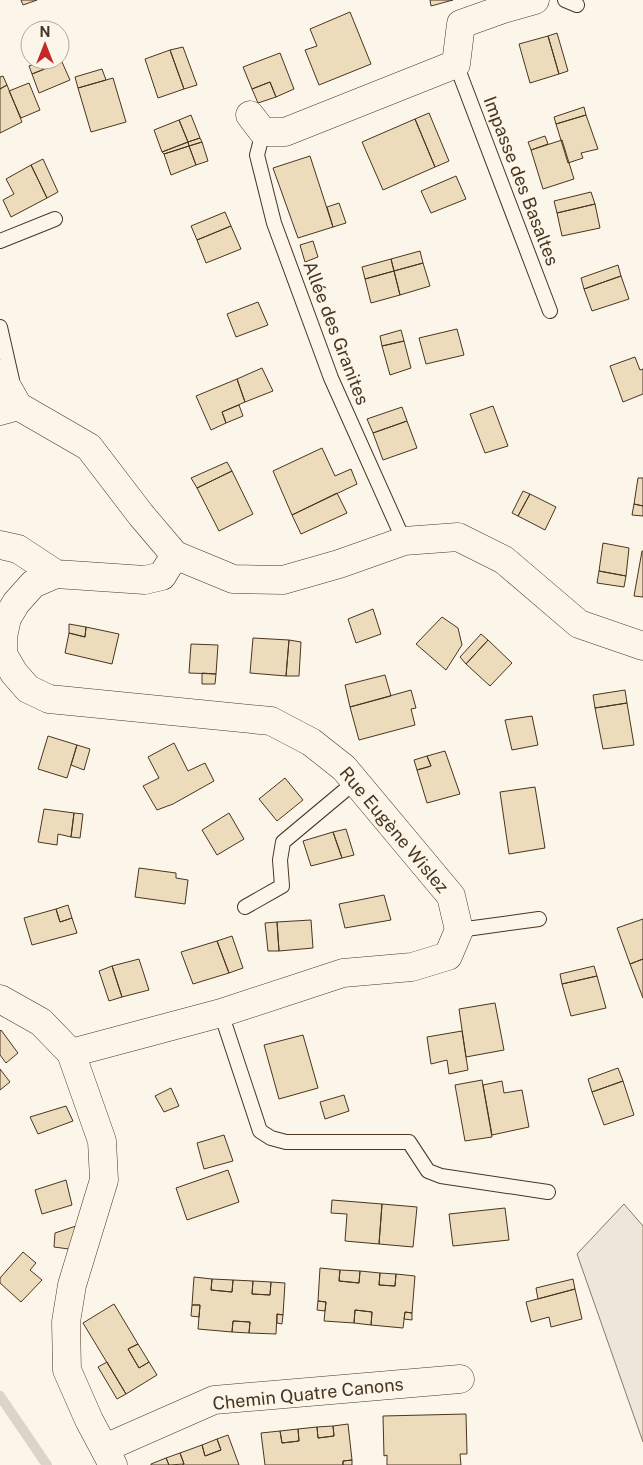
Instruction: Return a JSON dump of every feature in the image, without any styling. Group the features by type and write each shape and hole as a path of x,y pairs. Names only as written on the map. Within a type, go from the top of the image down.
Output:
{"street":[{"path":"257,124 285,132 456,64 461,24 502,9 535,0"},
{"path":"0,374 9,408 89,447 141,515 175,555 233,579 284,580 339,564 404,541 458,537 504,560 578,624 643,646"},
{"path":"0,545 18,549 56,574"},
{"name":"Rue Eugène Wislez","path":"175,555 162,576 145,580 56,574 33,584 16,603 7,618 3,637 3,654 14,672 28,689 49,699 271,721 311,742 344,768 356,781 451,896 459,930"},
{"path":"71,1053 221,1013 343,973 412,967 448,956 459,930"},
{"name":"Chemin Quatre Canons","path":"0,999 41,1022 71,1053 102,1141 104,1180 72,1285 66,1322 67,1370 88,1420 109,1457 214,1400 460,1379"}],"lane":[{"name":"Impasse des Basaltes","path":"456,64 550,311"},
{"name":"Allée des Granites","path":"257,124 257,155 274,223 331,378 404,541"},
{"path":"0,241 56,219"},
{"path":"0,327 9,408"},
{"path":"245,907 282,886 280,860 284,842 356,781"},
{"path":"459,930 539,919"},
{"path":"221,1013 260,1131 271,1138 286,1142 409,1142 428,1171 441,1176 548,1192"}],"shaded area":[{"path":"624,1204 643,1226 643,1442 577,1254"}],"building":[{"path":"21,0 37,0 23,5"},
{"path":"430,0 453,0 431,6"},
{"path":"350,12 371,64 319,85 305,50 317,46 310,29"},
{"path":"557,33 568,71 559,74 548,36"},
{"path":"548,36 559,74 530,83 519,44"},
{"path":"183,47 197,85 184,89 170,50"},
{"path":"170,50 184,89 158,98 145,59"},
{"path":"280,53 294,89 276,97 270,82 252,89 243,67"},
{"path":"102,69 106,80 78,88 75,77"},
{"path":"30,70 42,70 32,74"},
{"path":"42,70 66,70 70,80 39,93 32,74"},
{"path":"3,76 7,85 0,89 0,77"},
{"path":"113,78 126,122 91,132 78,88"},
{"path":"270,82 276,97 258,103 252,89"},
{"path":"29,83 40,110 21,118 9,91"},
{"path":"7,85 22,122 0,133 0,89"},
{"path":"584,107 586,115 556,124 554,117"},
{"path":"429,113 449,161 435,167 415,119"},
{"path":"191,115 200,138 188,142 179,120"},
{"path":"586,115 598,149 581,153 583,158 568,163 556,124"},
{"path":"415,119 435,167 383,190 362,142"},
{"path":"179,120 188,142 162,152 154,130"},
{"path":"545,136 548,144 531,150 528,142"},
{"path":"200,138 202,142 189,146 188,142"},
{"path":"562,140 574,179 543,189 531,150"},
{"path":"188,142 189,146 164,154 162,152"},
{"path":"202,142 208,161 196,165 189,146"},
{"path":"189,146 196,165 171,175 164,154"},
{"path":"310,156 333,227 298,238 273,168"},
{"path":"43,159 58,192 47,198 31,165"},
{"path":"31,165 47,198 11,217 3,200 14,194 6,179"},
{"path":"456,176 466,199 431,213 421,191"},
{"path":"591,192 595,204 557,213 554,201"},
{"path":"339,203 346,223 333,227 327,207"},
{"path":"595,204 600,228 562,236 557,213"},
{"path":"225,212 231,226 197,240 191,226"},
{"path":"231,226 241,249 206,263 197,240"},
{"path":"313,241 318,257 305,262 300,245"},
{"path":"420,251 423,263 394,271 391,259"},
{"path":"391,259 394,271 365,279 362,267"},
{"path":"423,263 430,286 400,295 394,271"},
{"path":"618,265 621,276 584,289 581,278"},
{"path":"394,271 400,295 371,303 365,279"},
{"path":"621,276 629,299 592,311 584,289"},
{"path":"258,302 268,325 236,337 227,314"},
{"path":"457,329 464,355 426,364 419,338"},
{"path":"401,330 404,341 382,346 380,336"},
{"path":"404,341 411,368 390,375 382,346"},
{"path":"635,357 640,370 643,369 643,394 623,402 610,366"},
{"path":"262,368 273,391 245,402 237,379"},
{"path":"237,379 245,402 222,412 226,423 211,430 196,396"},
{"path":"239,405 243,416 226,423 222,412"},
{"path":"493,406 508,446 485,453 470,414"},
{"path":"402,407 407,421 373,433 367,419"},
{"path":"407,421 417,448 383,460 373,433"},
{"path":"322,448 335,476 351,469 357,484 292,515 273,471"},
{"path":"227,462 232,471 197,488 191,478"},
{"path":"232,471 253,514 219,531 197,488"},
{"path":"638,478 643,478 643,506 634,504"},
{"path":"523,491 530,494 518,516 512,513"},
{"path":"337,493 347,513 301,534 292,515"},
{"path":"530,494 556,507 545,530 518,516"},
{"path":"634,504 643,506 643,516 632,515"},
{"path":"603,543 629,548 626,576 599,571"},
{"path":"643,551 643,597 634,596"},
{"path":"599,571 626,576 624,587 597,583"},
{"path":"373,609 381,634 356,643 348,619"},
{"path":"442,617 458,628 462,645 446,670 416,644"},
{"path":"69,624 86,627 85,637 69,633"},
{"path":"86,627 119,634 112,664 65,653 69,633 85,637"},
{"path":"481,634 488,640 466,664 460,657"},
{"path":"253,638 289,640 286,676 250,673"},
{"path":"289,640 301,642 299,676 286,676"},
{"path":"488,640 512,663 490,686 466,664"},
{"path":"191,644 218,645 216,674 189,673"},
{"path":"202,673 216,674 215,684 202,684"},
{"path":"385,675 391,696 350,707 345,685"},
{"path":"411,690 416,708 411,709 415,725 359,740 350,707"},
{"path":"625,690 627,703 595,708 593,695"},
{"path":"627,703 634,745 603,749 595,708"},
{"path":"532,716 538,745 512,750 505,720"},
{"path":"48,736 77,745 67,778 38,769"},
{"path":"174,743 188,771 205,763 214,781 173,804 157,810 143,786 159,778 148,757"},
{"path":"77,745 90,749 84,770 71,765"},
{"path":"445,751 460,794 427,803 417,770 431,766 427,756"},
{"path":"427,756 431,766 417,770 414,760"},
{"path":"285,778 303,800 277,821 259,799"},
{"path":"535,787 545,848 509,854 500,792"},
{"path":"44,809 74,813 71,837 58,834 57,845 38,842"},
{"path":"74,813 83,814 80,838 71,837"},
{"path":"229,813 244,839 217,855 202,830"},
{"path":"346,829 354,855 342,858 333,832"},
{"path":"333,832 342,858 311,866 303,841"},
{"path":"139,868 176,873 176,878 188,880 185,904 135,897"},
{"path":"384,895 391,920 345,928 339,904"},
{"path":"68,905 72,918 60,922 56,909"},
{"path":"56,909 60,922 72,918 77,933 32,945 24,918"},
{"path":"643,919 643,959 630,964 617,928"},
{"path":"311,920 313,948 279,951 277,922"},
{"path":"277,922 279,951 268,951 265,923"},
{"path":"232,936 243,968 229,973 217,941"},
{"path":"217,941 229,973 193,984 181,952"},
{"path":"139,959 149,990 122,997 112,966"},
{"path":"643,959 643,998 630,964"},
{"path":"112,966 122,997 109,1001 99,971"},
{"path":"594,966 597,976 562,984 560,974"},
{"path":"597,976 606,1008 571,1016 562,984"},
{"path":"495,1003 504,1050 466,1057 459,1009"},
{"path":"1,1030 18,1053 6,1063 0,1055"},
{"path":"462,1031 468,1070 449,1074 447,1060 431,1064 427,1037"},
{"path":"303,1035 318,1088 279,1099 264,1045"},
{"path":"618,1068 623,1081 592,1092 588,1079"},
{"path":"0,1069 10,1082 0,1090"},
{"path":"482,1080 492,1137 465,1141 455,1085"},
{"path":"502,1081 504,1093 522,1090 529,1127 492,1135 483,1085"},
{"path":"623,1081 634,1115 604,1125 592,1092"},
{"path":"171,1088 179,1106 164,1112 155,1096"},
{"path":"344,1095 349,1111 325,1119 320,1102"},
{"path":"66,1106 73,1121 38,1134 30,1117"},
{"path":"224,1135 233,1161 204,1169 197,1143"},
{"path":"228,1170 239,1202 187,1220 176,1188"},
{"path":"66,1180 72,1205 42,1214 35,1190"},
{"path":"332,1200 382,1204 379,1244 345,1241 347,1214 331,1213"},
{"path":"382,1204 417,1207 413,1247 379,1244"},
{"path":"505,1208 509,1240 453,1246 449,1214"},
{"path":"76,1226 69,1249 54,1247 55,1233"},
{"path":"23,1252 36,1263 30,1270 42,1280 21,1302 0,1283 0,1278"},
{"path":"320,1268 340,1270 339,1281 359,1283 360,1271 380,1273 379,1285 395,1286 396,1274 415,1276 412,1313 405,1312 403,1328 371,1325 372,1312 355,1310 354,1323 324,1321 326,1302 318,1301"},
{"path":"340,1270 360,1271 359,1283 339,1281"},
{"path":"380,1273 396,1274 395,1286 379,1285"},
{"path":"194,1277 212,1279 211,1290 232,1292 233,1280 253,1281 252,1294 270,1295 271,1282 285,1283 283,1315 277,1314 276,1334 249,1333 250,1322 233,1321 232,1332 198,1329 200,1305 192,1305"},
{"path":"212,1279 233,1280 232,1292 211,1290"},
{"path":"573,1279 575,1289 538,1299 536,1288"},
{"path":"253,1281 271,1282 270,1295 252,1294"},
{"path":"575,1289 582,1319 551,1327 549,1317 531,1322 526,1302"},
{"path":"318,1301 326,1302 325,1311 317,1310"},
{"path":"114,1304 138,1344 128,1349 139,1368 149,1362 157,1375 126,1394 83,1323"},
{"path":"192,1305 200,1305 199,1317 191,1316"},
{"path":"355,1310 372,1312 371,1325 354,1323"},
{"path":"405,1312 412,1313 412,1320 404,1319"},
{"path":"277,1314 283,1315 282,1324 277,1323"},
{"path":"233,1321 250,1322 249,1333 232,1332"},
{"path":"138,1344 149,1362 139,1368 128,1349"},
{"path":"107,1362 126,1394 117,1399 98,1367"},
{"path":"466,1414 467,1454 460,1454 461,1465 387,1465 387,1455 384,1456 383,1416"},
{"path":"348,1424 352,1460 343,1461 343,1465 265,1465 261,1433 280,1431 282,1443 299,1441 298,1429 317,1427 318,1438 334,1436 333,1426"},
{"path":"333,1426 334,1436 318,1438 317,1427"},
{"path":"298,1429 299,1441 282,1443 280,1431"},
{"path":"228,1435 239,1465 182,1465 184,1464 180,1453 202,1445 205,1456 221,1450 217,1439"},
{"path":"217,1439 221,1450 205,1456 202,1445"},
{"path":"180,1453 184,1464 169,1465 166,1458"},
{"path":"166,1458 169,1465 151,1465 151,1464"},
{"path":"352,1460 352,1465 343,1465 343,1461"}],"waterway":[{"path":"0,1396 47,1465"}]}
